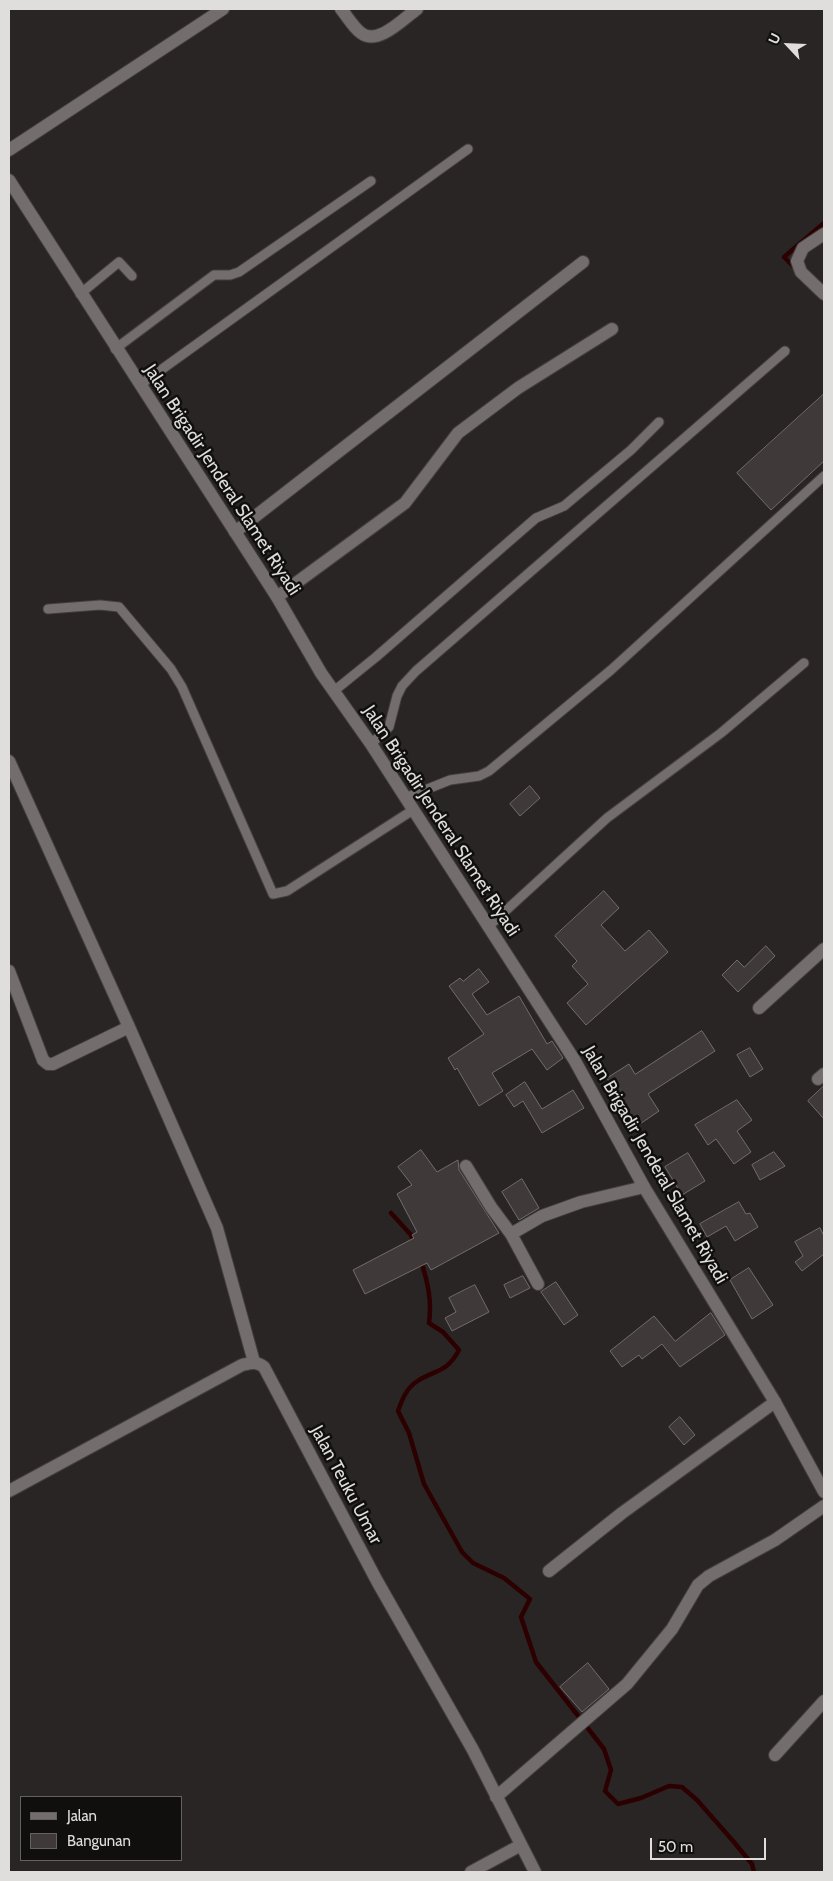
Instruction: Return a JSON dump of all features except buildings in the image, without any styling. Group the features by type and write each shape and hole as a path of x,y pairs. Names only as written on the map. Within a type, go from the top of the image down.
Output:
{"street":[{"path":"9,150 223,9"},
{"path":"341,9 360,33 371,38 380,36 417,9"},
{"name":"Jalan Brigadir Jenderal Slamet Riyadi","path":"9,180 115,349 140,384 235,532 334,691 371,744 490,926 575,1061 644,1187 775,1402 824,1492"},
{"path":"824,234 803,248 796,261 801,272 824,294"},
{"path":"235,532 583,262"},
{"path":"276,597 405,502 424,480 446,447 477,418 518,388 612,329"},
{"path":"9,761 12,776 129,1027 217,1228 254,1362 242,1365 9,1491"},
{"path":"759,1008 823,952"},
{"path":"9,971 43,1060 48,1064 53,1064 129,1027"},
{"path":"466,1166 490,1207 511,1234 538,1284"},
{"path":"511,1234 542,1216 581,1202 644,1187"},
{"name":"Jalan Teuku Umar","path":"254,1362 264,1367 377,1581 473,1750 535,1872"},
{"path":"549,1571 622,1513 775,1402"},
{"path":"496,1797 627,1684 672,1629 698,1585 709,1576 775,1540 824,1506"},
{"path":"775,1755 824,1701"},
{"path":"471,1872 521,1845"}],"lane":[{"path":"140,384 468,149"},
{"path":"115,349 214,275 230,275 239,272 371,181"},
{"path":"80,294 119,262 132,276"},
{"path":"371,744 389,727 397,696 402,686 416,671 785,352"},
{"path":"334,691 536,518 564,506 631,450 659,422"},
{"path":"405,798 450,780 479,776 489,771 611,670 824,476"},
{"path":"48,609 100,605 120,607 171,669 182,687 273,894 287,890 413,810"},
{"path":"490,926 607,818 722,733 804,663"}],"waterway":[{"path":"796,269 784,257 824,223"},
{"path":"391,1213 411,1235 414,1244"},
{"path":"421,1261 429,1292 429,1323 443,1332 459,1350 445,1367 413,1385 405,1395 398,1411 409,1433 424,1484 462,1552 473,1563 504,1578 530,1599 521,1617 536,1662 604,1749 611,1770 605,1791 618,1804 641,1798 669,1786 682,1787 697,1800 733,1841 752,1864 754,1872"}]}
